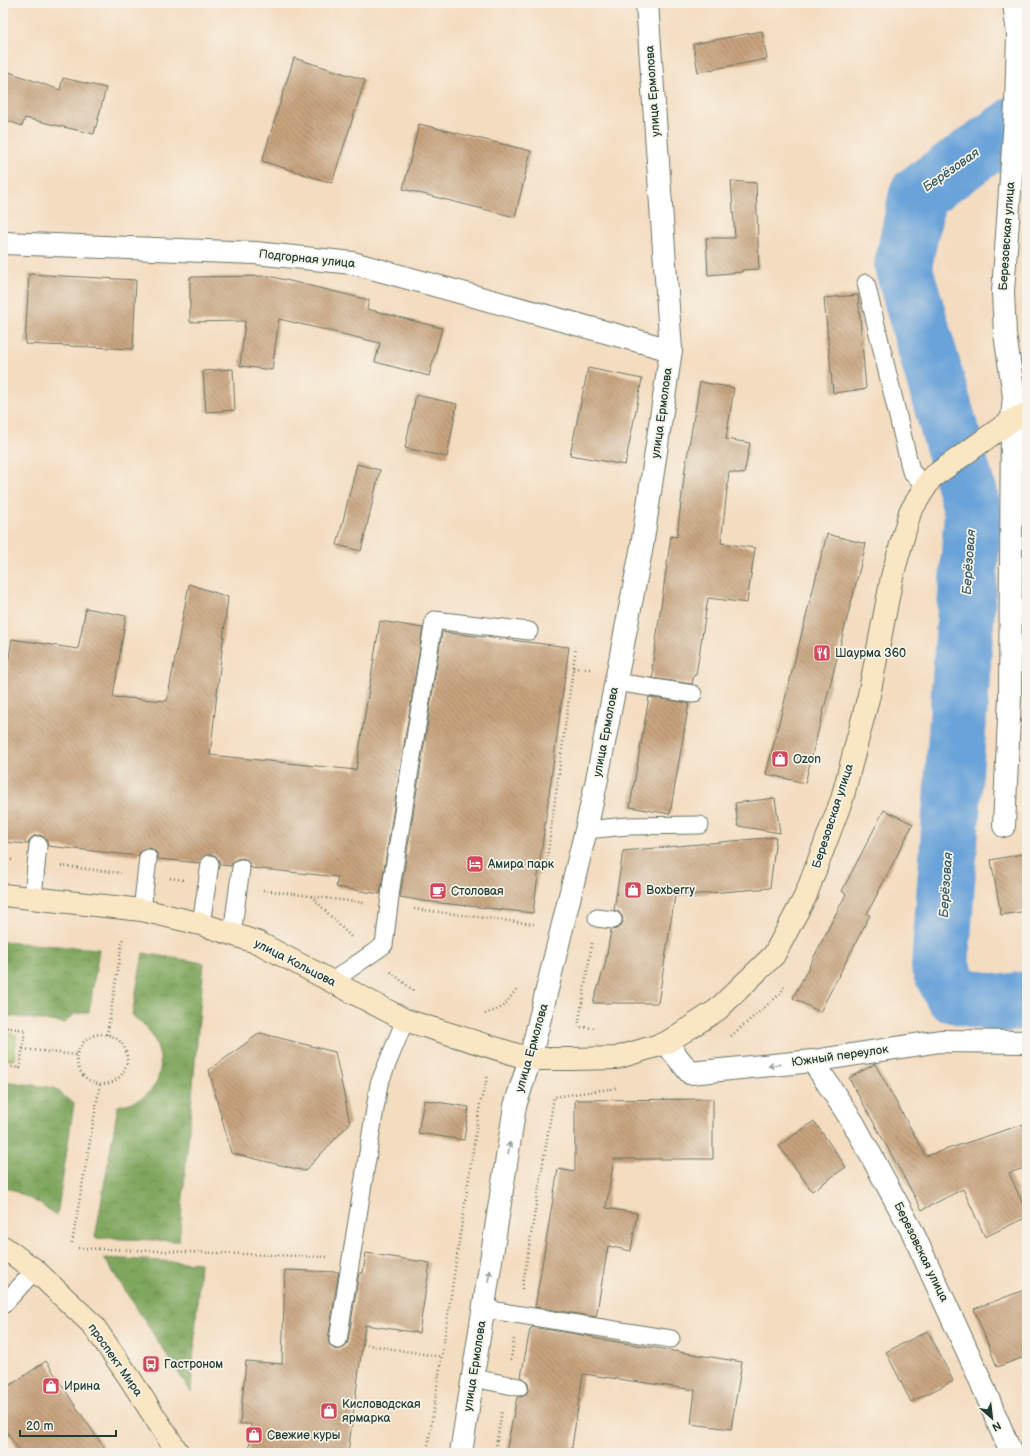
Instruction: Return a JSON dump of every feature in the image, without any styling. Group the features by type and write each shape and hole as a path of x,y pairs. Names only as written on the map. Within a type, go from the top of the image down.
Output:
{"street":[{"name":"улица Ермолова","path":"462,1453 515,1106 530,1058 586,830 642,546 671,350 647,3"},
{"name":"Березовская улица","path":"1004,826 1020,417 1014,396 1005,334 1003,292 1016,105 1018,34 1014,3"},
{"name":"Подгорная улица","path":"3,244 254,253 353,263 671,350"},
{"name":"Березовская улица","path":"530,1058 571,1060 616,1058 666,1043 717,1010 774,955 805,897 842,799 869,695 892,577 910,512 928,482 1020,417"},
{"name":"улица Кольцова","path":"3,895 142,910 201,924 259,943 405,1020 530,1058"},
{"name":"Южный переулок","path":"666,1043 690,1073 813,1061 940,1041 1027,1042"},
{"name":"Березовская улица","path":"813,1061 854,1124 912,1231 976,1370 1011,1453"},
{"name":"проспект Мира","path":"3,1247 35,1270 93,1325 129,1377 178,1453"}],"lane":[{"path":"866,283 911,471 928,482"},
{"path":"331,982 384,945 395,858 434,620 529,631"},
{"path":"616,682 693,694"},
{"path":"586,830 627,826 700,825"},
{"path":"33,898 38,845"},
{"path":"142,910 148,858"},
{"path":"201,924 210,864"},
{"path":"232,934 241,868"},
{"path":"338,1340 380,1084 405,1020"},
{"path":"3,1305 35,1270"},
{"path":"484,1309 671,1339"},
{"path":"473,1378 519,1387"}],"path":[{"path":"544,880 576,647"},
{"path":"3,859 208,883"},
{"path":"239,887 537,924"},
{"path":"311,896 370,955 418,994"},
{"path":"107,1035 123,932"},
{"path":"482,1015 503,1007 517,990"},
{"path":"581,1002 578,1027 604,1029"},
{"path":"3,1027 25,1030 20,1068 3,1066"},
{"path":"107,1035 114,1037 124,1049 126,1064 122,1072 116,1078 109,1082 100,1084 85,1078 77,1063 77,1055 80,1047 91,1036 107,1035"},
{"path":"23,1049 77,1055"},
{"path":"72,1243 100,1084"},
{"path":"427,1453 480,1104"},
{"path":"78,1248 351,1257"},
{"path":"338,1340 442,1357"}],"green space":[{"path":"3,942 99,949 89,1012 75,1014 64,1023 3,1015"},
{"path":"143,953 204,963 179,1241 95,1238 118,1106 135,1101 146,1095 155,1085 160,1069 159,1051 156,1043 146,1027 132,1015"},
{"path":"3,1033 17,1035 14,1060 3,1059"},
{"path":"3,1081 55,1088 74,1103 57,1216 40,1204 3,1185"},
{"path":"104,1258 200,1263 191,1392"}],"building":[{"path":"762,31 767,59 698,72 693,44"},
{"path":"294,58 365,80 332,183 262,161"},
{"path":"3,70 60,90 63,78 106,88 94,134 25,118 22,126 3,119"},
{"path":"419,124 531,151 515,217 403,189"},
{"path":"731,181 756,183 759,269 708,275 706,238 735,238"},
{"path":"29,274 136,280 133,349 25,344"},
{"path":"269,276 369,300 367,309 442,328 429,376 375,362 380,343 279,319 272,370 240,366 245,321 190,322 190,277"},
{"path":"858,295 866,389 833,393 824,298"},
{"path":"588,368 642,379 625,465 570,455"},
{"path":"233,369 235,410 206,412 203,371"},
{"path":"700,382 734,388 726,439 750,443 744,474 729,472 721,543 755,548 747,603 708,598 696,675 694,675 692,684 652,678 654,669 652,669 671,536 677,537 685,469"},
{"path":"416,395 457,404 447,457 405,448"},
{"path":"357,464 380,470 361,551 337,545"},
{"path":"827,534 866,544 805,783 766,774"},
{"path":"189,584 228,597 210,755 356,770 380,621 423,628 380,894 336,887 338,877 251,868 247,860 243,858 237,859 231,866 220,865 216,856 211,854 202,858 200,863 158,859 154,850 149,848 144,849 138,856 48,846 44,837 39,835 30,839 28,844 3,842 3,695 12,639 78,649 86,608 126,616 113,697 167,701"},
{"path":"442,632 569,647 533,913 423,901 400,897"},
{"path":"649,697 689,703 670,814 630,807"},
{"path":"775,798 780,833 738,826 735,803"},
{"path":"884,810 913,824 867,914 870,915 820,1012 793,998 846,894 842,891"},
{"path":"776,837 770,888 675,896 658,1003 593,1003 605,965 611,930 617,929 623,922 622,916 619,912 614,910 623,851"},
{"path":"1027,853 1027,911 1001,915 991,860"},
{"path":"260,1033 335,1052 350,1123 305,1171 231,1153 209,1070"},
{"path":"875,1064 926,1156 1027,1123 1027,1167 1009,1173 1027,1213 1027,1217 985,1237 963,1189 922,1210 849,1078"},
{"path":"713,1099 713,1159 614,1159 606,1208 637,1213 631,1251 608,1246 596,1317 535,1307 558,1169 575,1172 575,1100"},
{"path":"424,1100 469,1107 464,1140 418,1133"},
{"path":"814,1121 846,1167 812,1191 779,1146"},
{"path":"366,1253 430,1263 419,1333 365,1325 348,1453 249,1453 251,1424 240,1424 246,1361 282,1364 285,1270 339,1272 328,1339 331,1347 336,1350 341,1349 345,1347 348,1342 359,1273 363,1273"},
{"path":"1027,1289 1027,1356 997,1367 974,1309"},
{"path":"532,1327 742,1362 731,1429 691,1424 695,1390 583,1374 571,1453 506,1453 517,1397 526,1394 529,1389 528,1383 521,1377 530,1329"},
{"path":"928,1331 953,1381 911,1402 886,1352"},
{"path":"46,1361 108,1453 21,1453 3,1426 3,1390"}],"waterway":[{"name":"Берёзовая","path":"1027,117 918,194 903,266 973,512 940,967 953,994 998,1004 1027,1000"}],"place":[{"name":"Шаурма 360","path":"822,653"},
{"name":"Ozon","path":"780,759"},
{"name":"Амира парк","path":"475,864"},
{"name":"Boxberry","path":"633,890"},
{"name":"Столовая","path":"438,891"},
{"name":"Гастроном","path":"151,1364"},
{"name":"Ирина","path":"51,1386"},
{"name":"Кисловодская ярмарка","path":"329,1411"},
{"name":"Свежие куры","path":"254,1435"}]}
